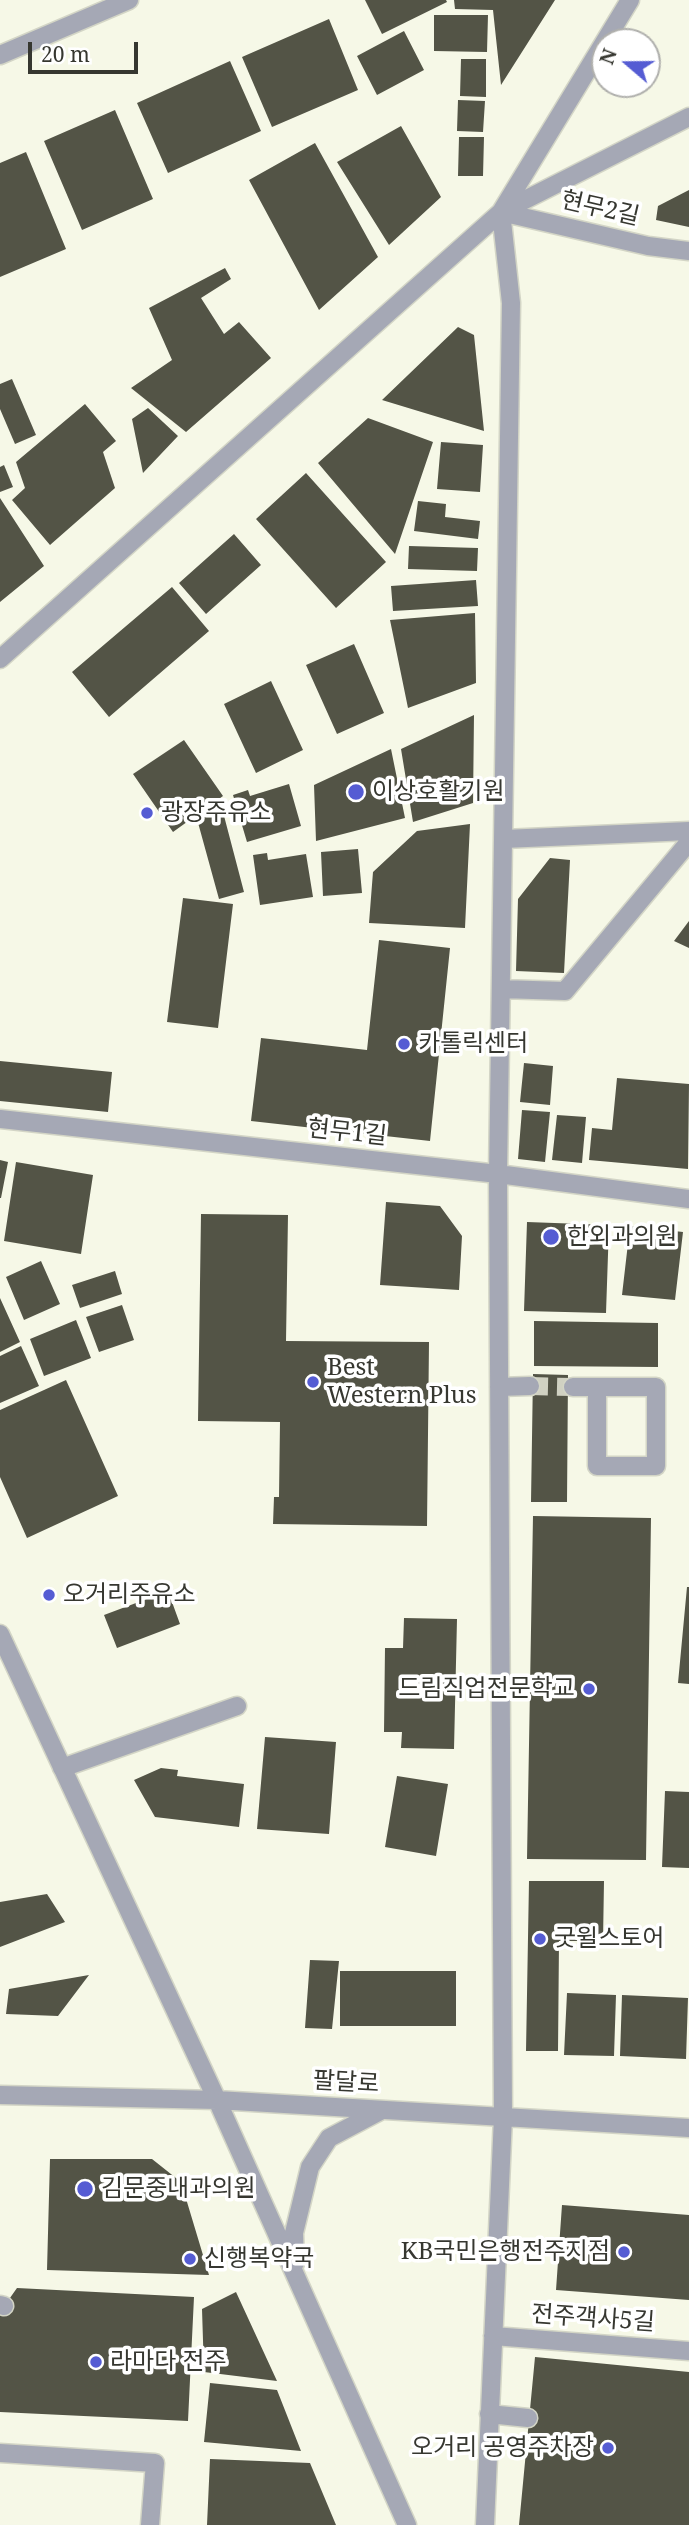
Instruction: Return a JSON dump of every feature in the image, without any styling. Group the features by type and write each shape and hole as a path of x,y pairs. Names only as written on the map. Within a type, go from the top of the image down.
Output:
{"street":[{"path":"0,55 129,0"},
{"path":"485,2525 503,2117 498,1174 510,303 501,212 630,0"},
{"path":"0,659 501,212 689,117"},
{"name":"현무2길","path":"501,212 648,246 689,251"},
{"path":"504,839 689,831"},
{"path":"501,989 565,992 689,842"},
{"name":"현무1길","path":"0,1119 498,1174 689,1199"},
{"path":"499,1387 530,1387"},
{"path":"573,1387 597,1387 656,1387 656,1465 597,1466 597,1387"},
{"path":"0,1634 217,2100 407,2525"},
{"path":"62,1768 237,1706"},
{"name":"팔달로","path":"0,2095 217,2100 689,2128"},
{"path":"295,2274 294,2233 310,2167 329,2138 383,2110"},
{"name":"전주객사5길","path":"493,2336 689,2351"},
{"path":"489,2414 528,2418"},
{"path":"0,2453 155,2463 150,2525"}],"building":[{"path":"365,0 446,0 447,2 382,34"},
{"path":"454,0 555,0 501,85 493,10 455,9"},
{"path":"434,15 488,15 487,52 434,51"},
{"path":"329,19 358,90 272,127 242,57"},
{"path":"404,31 424,70 377,95 357,56"},
{"path":"461,59 486,59 486,97 460,96"},
{"path":"230,61 261,131 168,173 137,103"},
{"path":"458,100 485,101 483,132 457,131"},
{"path":"115,110 153,199 82,230 44,141"},
{"path":"401,126 441,197 389,245 337,162"},
{"path":"459,137 484,137 483,176 458,176"},
{"path":"315,143 378,257 319,310 249,180"},
{"path":"26,152 66,249 0,277 0,163"},
{"path":"689,190 689,227 656,220 658,206"},
{"path":"225,268 231,279 201,298 224,334 239,322 271,358 186,432 131,388 172,360 149,308"},
{"path":"458,327 474,335 484,431 382,400"},
{"path":"12,379 36,435 15,444 0,409 0,384"},
{"path":"85,404 116,441 103,452 115,488 50,545 12,500 25,488 16,462"},
{"path":"148,408 178,436 143,473 132,419"},
{"path":"368,418 433,442 395,554 318,463"},
{"path":"441,442 483,445 480,492 437,489"},
{"path":"4,465 13,487 0,492 0,467"},
{"path":"306,473 386,562 336,608 256,519"},
{"path":"0,498 44,566 0,602"},
{"path":"418,501 446,504 445,517 480,521 478,539 414,531"},
{"path":"234,534 261,565 206,614 179,583"},
{"path":"409,546 478,548 477,571 408,569"},
{"path":"476,580 478,606 393,611 391,586"},
{"path":"172,587 209,631 109,717 72,672"},
{"path":"475,613 476,683 408,708 390,620"},
{"path":"354,644 384,713 337,734 306,665"},
{"path":"271,681 303,750 256,773 224,704"},
{"path":"474,715 473,803 413,822 401,749"},
{"path":"184,740 223,796 173,832 133,774"},
{"path":"391,749 405,818 316,841 314,785"},
{"path":"289,784 301,826 247,842 233,795 248,790 250,796"},
{"path":"223,812 244,892 219,899 197,819"},
{"path":"470,824 465,928 369,923 373,872 417,831"},
{"path":"358,849 362,893 323,896 321,852"},
{"path":"267,853 268,860 306,854 313,897 260,905 253,855"},
{"path":"550,858 570,860 564,973 516,971 518,899"},
{"path":"183,898 233,904 218,1028 167,1022"},
{"path":"689,921 689,948 674,941"},
{"name":"카톨릭센터","path":"379,940 450,948 430,1141 251,1121 261,1038 367,1050"},
{"path":"0,1061 112,1072 108,1112 0,1101"},
{"path":"524,1063 553,1066 550,1105 520,1102"},
{"path":"617,1078 689,1084 688,1169 589,1160 592,1128 612,1130"},
{"path":"522,1110 550,1112 545,1162 518,1159"},
{"path":"557,1115 586,1117 582,1163 552,1160"},
{"path":"0,1160 8,1162 1,1198 0,1198"},
{"path":"16,1162 93,1175 81,1254 4,1241"},
{"path":"386,1202 440,1206 462,1236 459,1290 380,1285"},
{"name":"Best Western Plus","path":"201,1214 288,1215 286,1341 429,1342 427,1526 273,1524 274,1497 279,1497 280,1422 198,1421"},
{"path":"527,1222 609,1225 606,1313 524,1311"},
{"path":"630,1226 683,1232 675,1300 622,1295"},
{"path":"41,1261 60,1304 24,1320 6,1277"},
{"path":"115,1271 122,1294 80,1308 72,1285"},
{"path":"0,1298 20,1342 0,1352"},
{"path":"122,1305 134,1340 99,1352 86,1317"},
{"path":"76,1320 91,1358 44,1376 30,1339"},
{"path":"534,1321 658,1323 658,1367 534,1366"},
{"path":"21,1346 39,1386 0,1403 0,1356"},
{"path":"533,1374 568,1375 567,1502 531,1502"},
{"path":"66,1380 118,1496 27,1538 0,1477 0,1410"},
{"name":"드림직업전문학교","path":"533,1516 651,1518 646,1860 527,1859"},
{"path":"689,1587 689,1684 678,1683"},
{"path":"168,1591 180,1624 117,1648 104,1615"},
{"path":"404,1618 457,1619 454,1749 401,1748 402,1732 384,1732 385,1648 403,1648"},
{"path":"265,1737 336,1742 329,1834 257,1829"},
{"path":"161,1768 178,1770 177,1776 244,1784 239,1827 155,1817 134,1780"},
{"path":"397,1776 448,1784 436,1856 385,1847"},
{"path":"665,1791 689,1792 689,1868 662,1867"},
{"path":"529,1881 604,1881 603,1941 559,1941 558,2051 526,2051"},
{"path":"47,1894 65,1922 0,1947 0,1902"},
{"path":"310,1960 339,1961 332,2029 305,2028"},
{"path":"340,1971 456,1971 456,2026 340,2026"},
{"path":"89,1975 58,2016 6,2014 9,1989"},
{"path":"567,1993 616,1995 614,2056 564,2055"},
{"path":"622,1995 688,1998 686,2059 620,2056"},
{"path":"50,2159 152,2159 181,2182 209,2275 47,2270"},
{"name":"KB국민은행전주지점","path":"562,2205 689,2215 689,2300 556,2290"},
{"name":"라마다 전주","path":"17,2288 194,2297 188,2421 0,2412 0,2312"},
{"path":"236,2292 277,2381 204,2372 202,2309"},
{"name":"오거리 공영주차장","path":"535,2357 689,2372 689,2525 519,2525"},
{"path":"210,2383 277,2390 301,2451 204,2442"},
{"path":"210,2459 310,2463 336,2525 207,2525"}],"tunnel":[{"path":"530,1386 573,1387"}],"place":[{"name":"이상호활기원","path":"356,792"},
{"name":"광장주유소","path":"147,813"},
{"name":"카톨릭센터","path":"404,1044"},
{"name":"한외과의원","path":"551,1237"},
{"name":"Best Western Plus","path":"313,1382"},
{"name":"오거리주유소","path":"49,1595"},
{"name":"드림직업전문학교","path":"589,1689"},
{"name":"굿윌스토어","path":"540,1939"},
{"name":"김문중내과의원","path":"85,2189"},
{"name":"KB국민은행전주지점","path":"624,2252"},
{"name":"신행복약국","path":"190,2259"},
{"name":"라마다 전주","path":"96,2362"},
{"name":"오거리 공영주차장","path":"608,2448"}]}
